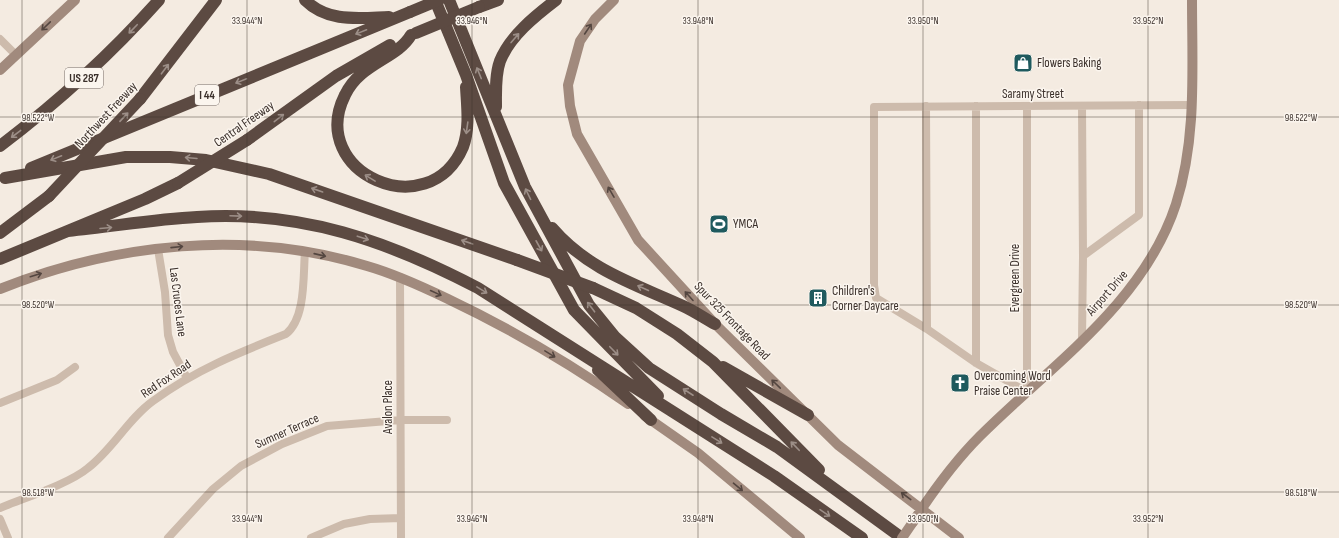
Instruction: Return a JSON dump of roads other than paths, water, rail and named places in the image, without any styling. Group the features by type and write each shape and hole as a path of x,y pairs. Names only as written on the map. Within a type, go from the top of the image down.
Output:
{"highway":[{"name":"US 287","path":"0,146 74,87 108,56 159,0"},
{"name":"Northwest Freeway","path":"0,233 49,196 140,99 216,0"},
{"path":"305,0 315,8 334,16 347,19 396,17"},
{"path":"435,0 466,75 504,183 574,310 672,412"},
{"name":"I 44","path":"3,179 439,0"},
{"path":"449,0 525,187 589,305 615,337 649,368 721,414 778,447 902,538"},
{"name":"Central Freeway","path":"0,259 144,199 178,183 247,140 355,64 414,34 498,0"},
{"path":"496,114 496,84 500,61 511,42 522,29 556,0"},
{"path":"414,34 406,43 364,70 344,96 339,117 338,129 340,139 350,160 364,174 387,185 408,187 435,178 446,170 455,160 463,147 466,133 466,75"},
{"path":"3,179 126,157 170,157 206,160 276,176 593,288 636,308 676,334 713,362 808,415"},
{"path":"536,209 567,245 594,265 685,307 715,324"},
{"path":"68,231 190,217 236,216 306,224 346,232 387,245 433,264 478,288 577,349 672,412 774,476 862,538"},
{"path":"577,349 651,420"},
{"path":"713,362 842,494"}],"main road":[{"path":"0,70 75,0"},
{"name":"Spur 325 Frontage Road","path":"614,0 595,19 580,41 568,85 570,106 577,134 638,240 715,324 838,445 922,508 959,538"},
{"name":"Airport Drive","path":"902,538 943,477 966,451 1082,340 1110,310 1143,270 1165,229 1175,206 1186,164 1191,129 1192,105 1192,0"},
{"path":"0,289 32,276 94,258 158,249 211,245 253,246 305,251 366,265 400,277 493,320 591,378 698,454 800,538"}],"street":[{"path":"0,39 16,55"},
{"path":"1083,256 1139,215 1140,105"},
{"name":"Saramy Street","path":"927,330 876,298 874,285 874,107 1192,105"},
{"path":"926,106 927,330 976,363 1027,392"},
{"path":"976,106 976,363"},
{"name":"Evergreen Drive","path":"1027,106 1027,392"},
{"path":"1082,106 1082,340"},
{"name":"Las Cruces Lane","path":"158,249 165,292 168,335 173,352 187,378"},
{"name":"Red Fox Road","path":"0,508 70,479 88,469 135,416 153,401 187,378 223,359 286,334 291,330 300,314 305,251"},
{"name":"Avalon Place","path":"400,277 401,538"},
{"path":"0,403 57,380 75,367"},
{"name":"Sumner Terrace","path":"168,538 213,489 241,466 282,444 327,426 400,420 447,420"},
{"path":"311,538 344,524 370,519 401,518"},
{"path":"0,519 8,538"}],"place":[{"name":"Flowers Baking","path":"1023,63"},
{"name":"YMCA","path":"719,224"},
{"name":"Children's Corner Daycare","path":"818,298"},
{"name":"Overcoming Word Praise Center","path":"960,383"}]}
